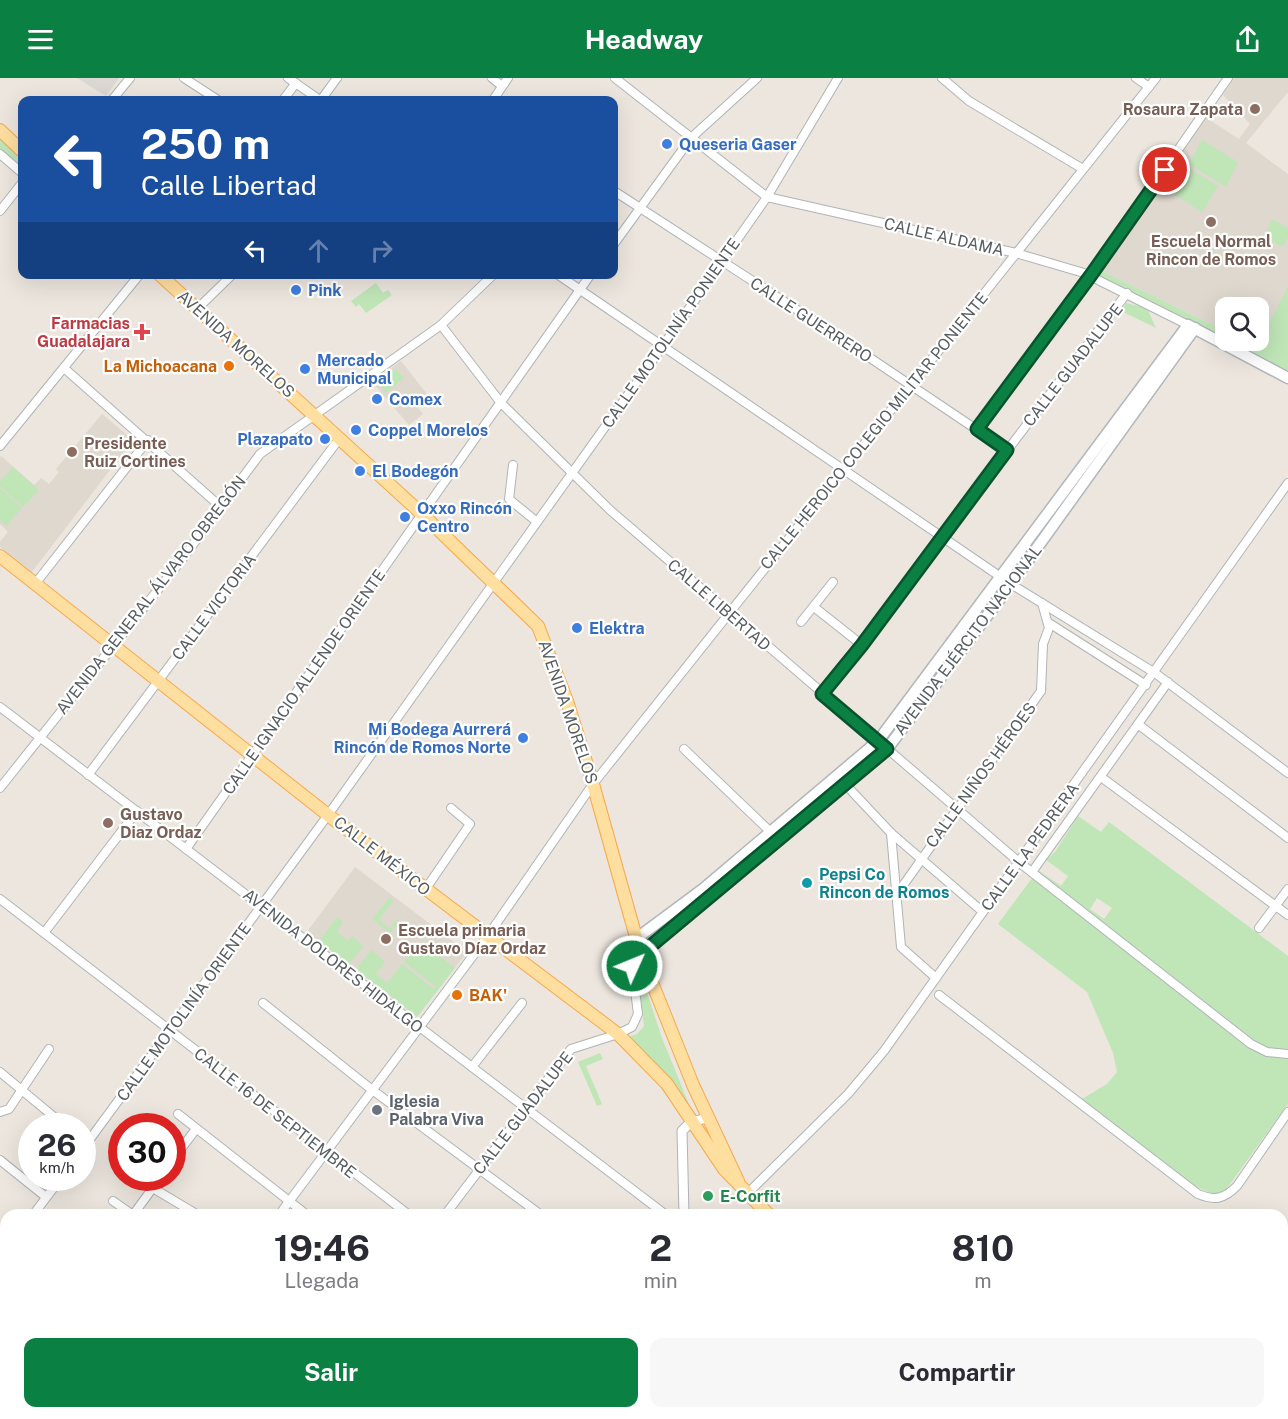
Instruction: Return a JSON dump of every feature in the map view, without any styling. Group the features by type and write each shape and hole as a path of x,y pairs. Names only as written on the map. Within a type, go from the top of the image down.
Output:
{"main road":[{"path":"0,130 18,147"},
{"name":"AVENIDA MORELOS","path":"164,279 422,514 529,615 542,633 593,784 641,955 707,1118 738,1181"},
{"name":"CALLE ALDAMA","path":"1191,327 1288,378"},
{"name":"AVENIDA EJÉRCITO NACIONAL","path":"641,955 770,831 878,741 1191,327"},
{"name":"AVENIDA EJÉRCITO NACIONAL","path":"637,938 706,893 779,840 887,749 1011,584 1191,327"},
{"name":"CALLE MÉXICO","path":"0,556 328,815 618,1034 667,1084 724,1169 749,1192 761,1209"}],"street":[{"path":"115,96 130,78"},
{"path":"184,78 212,96"},
{"path":"288,78 315,96"},
{"path":"324,96 337,78"},
{"path":"492,78 502,86"},
{"path":"496,96 508,78"},
{"name":"CALLE ALDAMA","path":"615,78 767,197 1016,253 1091,275 1191,327"},
{"path":"618,238 691,138 757,78"},
{"name":"CALLE MOTOLINÍA PONIENTE","path":"494,582 767,197 838,78"},
{"path":"942,78 969,101 1083,169"},
{"path":"1136,78 1149,87"},
{"name":"CALLE HEROICO COLEGIO MILITAR PONIENTE","path":"284,1209 418,1026 487,937 593,784 1156,78"},
{"path":"977,429 1091,275 1226,81 1215,78"},
{"path":"286,96 296,83"},
{"path":"0,154 18,170"},
{"path":"0,211 18,188"},
{"name":"CALLE GUERRERO","path":"618,194 1007,450"},
{"path":"0,446 136,279"},
{"path":"197,309 227,279"},
{"name":"AVENIDA GENERAL ÁLVARO OBREGÓN","path":"0,788 114,647 260,454 441,325 490,279"},
{"path":"564,279 1011,584 1155,673 1288,773"},
{"name":"CALLE IGNACIO ALLENDE ORIENTE","path":"186,849 587,279"},
{"name":"CALLE GUADALUPE","path":"822,694 862,645 1127,294"},
{"name":"CALLE LIBERTAD","path":"441,325 501,402 610,510 728,614 1020,863 1251,1044 1267,1052 1288,1054"},
{"path":"64,368 221,507"},
{"name":"CALLE VICTORIA","path":"88,775 339,439"},
{"path":"35,584 148,440"},
{"path":"513,465 509,499 537,522"},
{"name":"CALLE LA PEDRERA","path":"749,1192 860,1081 1020,863 1288,483"},
{"name":"CALLE MOTOLINÍA ORIENTE","path":"96,1129 328,815 494,582"},
{"path":"801,622 833,582"},
{"path":"1042,603 1049,623 1146,685"},
{"path":"814,607 862,645"},
{"name":"CALLE NIÑOS HÉROES","path":"897,894 1041,691 1043,644 1049,623"},
{"path":"1101,656 1112,645"},
{"path":"1032,872 1168,682"},
{"name":"AVENIDA DOLORES HIDALGO","path":"0,707 658,1209"},
{"path":"1139,725 1288,838"},
{"path":"684,749 779,840"},
{"path":"1101,777 1288,915"},
{"path":"845,784 891,833 983,912"},
{"path":"426,890 470,824 451,808"},
{"path":"44,933 136,812"},
{"path":"891,833 900,942 904,952 936,978"},
{"path":"1259,928 1288,889"},
{"name":"CALLE 16 DE SEPTIEMBRE","path":"0,899 401,1209"},
{"path":"618,1034 632,1027 636,1021 638,1014 632,966 641,955"},
{"path":"939,995 1198,1194 1210,1199 1220,1199 1237,1186 1288,1112"},
{"path":"263,1003 371,1089 533,1209"},
{"path":"472,1067 522,1003"},
{"name":"CALLE GUADALUPE","path":"450,1209 571,1049 618,1034"},
{"path":"0,1113 9,1109 20,1088 49,1049"},
{"path":"0,1072 50,1113"},
{"path":"684,1209 682,1131 691,1122 707,1118"},
{"path":"186,1121 299,1209"},
{"path":"186,1142 196,1129"},
{"path":"0,1160 46,1197"},
{"path":"37,1209 51,1191"},
{"path":"137,1209 151,1191"},
{"path":"156,1191 187,1209"},
{"path":"113,1201 124,1209"}],"shaded area":[{"path":"77,78 119,78 106,96"},
{"name":"Escuela Normal Rincon de Romos","path":"1234,78 1288,78 1288,92 1246,143 1288,174 1288,362 1265,351 1269,351 1269,297 1215,297 1215,326 1100,270 1205,117 1239,139 1250,124 1223,95"},
{"path":"401,361 430,398 418,408 423,414 409,425 372,382"},
{"path":"102,414 133,440 31,573 0,547 0,542 8,532 0,524 0,458 1,456 34,485 41,478 49,484 59,472 56,469"},
{"path":"355,867 467,952 417,1017 307,932"}],"green space":[{"path":"0,131 18,147 18,174 0,158"},
{"path":"1202,140 1238,162 1226,187 1189,164"},
{"path":"1184,165 1218,186 1202,212 1167,190"},
{"path":"1272,219 1288,228 1288,237 1283,247 1264,238"},
{"path":"1100,270 1215,326 1215,337 1097,276"},
{"path":"376,283 383,293 388,290 392,295 366,313 359,304 356,307 351,301"},
{"path":"1288,286 1288,375 1242,351 1269,351 1269,325"},
{"path":"1126,303 1147,308 1156,328 1121,311"},
{"path":"396,369 404,378 385,393 377,383"},
{"path":"13,467 39,490 23,507 0,486 0,481"},
{"path":"0,488 22,508 6,526 0,520"},
{"path":"1078,816 1101,832 1109,822 1288,956 1288,1104 1225,1191 1215,1195 1195,1186 1080,1100 1107,1084 1117,1072 1113,1053 1087,992 998,924 1038,870 1061,886 1068,876 1046,860 1055,852","holes":["1097,898 1112,908 1104,919 1090,909"]},
{"path":"390,897 394,900 379,920 390,928 396,920 399,922 390,933 372,919"},
{"path":"337,917 343,922 337,932 348,941 352,936 364,946 349,964 319,941"},
{"path":"420,941 455,968 417,1017 356,969 371,950 385,962 376,974 387,983 402,964 434,989 436,987 404,962"},
{"path":"637,968 639,968 662,1038 693,1114 626,1038 637,1034 644,1026"},
{"path":"600,1053 603,1059 586,1066 602,1104 597,1106 578,1062"}],"place":[{"name":"Rosaura Zapata","path":"1255,109"},
{"name":"Queseria Gaser","path":"667,144"},
{"name":"Escuela Normal Rincon de Romos","path":"1211,222"},
{"name":"Pink","path":"296,290"},
{"name":"Farmacias Guadalajara","path":"142,332"},
{"name":"La Michoacana","path":"229,366"},
{"name":"Mercado Municipal","path":"305,369"},
{"name":"Comex","path":"377,399"},
{"name":"Coppel Morelos","path":"356,430"},
{"name":"Plazapato","path":"325,439"},
{"name":"Presidente Ruiz Cortines","path":"72,452"},
{"name":"El Bodegón","path":"360,471"},
{"name":"Oxxo Rincón Centro","path":"405,517"},
{"name":"Elektra","path":"577,628"},
{"name":"Mi Bodega Aurrerá Rincón de Romos Norte","path":"523,738"},
{"name":"Gustavo Diaz Ordaz","path":"108,823"},
{"name":"Pepsi Co Rincon de Romos","path":"807,883"},
{"name":"Escuela primaria Gustavo Díaz Ordaz","path":"386,939"},
{"name":"BAK'","path":"457,995"},
{"name":"Iglesia Palabra Viva","path":"377,1110"},
{"name":"E-Corfit","path":"708,1196"}],"route":[{"path":"632,966 635,959 887,749 822,694 862,645 1007,450 977,429 1165,170"}]}
